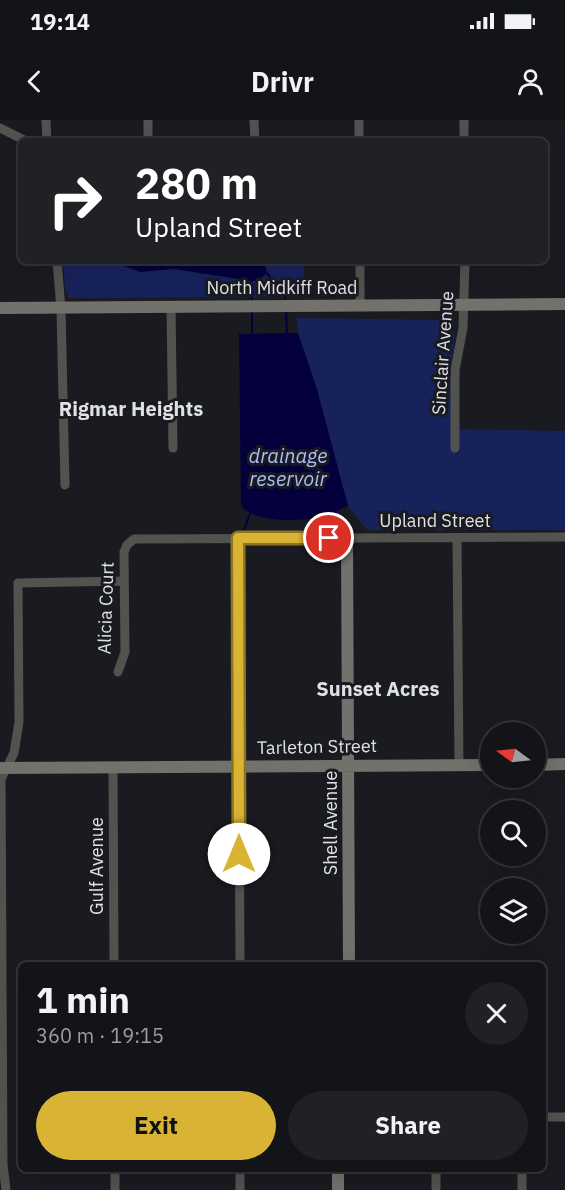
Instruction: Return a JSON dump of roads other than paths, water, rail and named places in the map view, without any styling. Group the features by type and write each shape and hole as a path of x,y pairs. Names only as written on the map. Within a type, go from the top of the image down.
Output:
{"street":[{"path":"46,120 47,138"},
{"path":"148,120 148,138"},
{"path":"254,120 255,138"},
{"path":"359,120 359,138"},
{"path":"464,120 464,138"},
{"path":"0,128 20,138"},
{"path":"57,264 61,309 65,485"},
{"path":"360,264 360,305"},
{"name":"Sinclair Avenue","path":"455,448 455,370 465,305 465,264"},
{"name":"North Midkiff Road","path":"0,308 565,304"},
{"path":"171,307 173,448"},
{"name":"Upland Street","path":"127,545 134,539 565,537"},
{"path":"238,538 240,962"},
{"name":"Shell Avenue","path":"347,538 349,962"},
{"path":"457,538 459,765"},
{"name":"Alicia Court","path":"118,672 125,652 124,552 127,545"},
{"path":"6,1190 3,1164 1,779 3,768 14,753 19,722 18,583 124,582"},
{"name":"Tarleton Street","path":"3,768 480,765"},
{"path":"546,765 565,765"},
{"name":"Gulf Avenue","path":"113,767 114,962"},
{"path":"546,1117 565,1117"},
{"path":"115,1172 115,1190"},
{"path":"240,1172 240,1190"},
{"path":"338,1172 338,1190"},
{"path":"436,1172 436,1190"},
{"path":"522,1172 522,1190"}],"water":[{"path":"118,264 266,264 267,273 258,281 251,281 174,269 141,272"},
{"name":"drainage reservoir","path":"298,333 317,389 348,506 317,518 276,520 247,512 241,506 239,334"}],"waterway":[{"path":"267,273 270,277"},
{"path":"251,281 251,286"},
{"path":"276,283 285,294 285,299"},
{"path":"251,294 252,299"},
{"path":"252,313 252,333"},
{"path":"286,313 287,333"},
{"path":"335,511 345,533"},
{"path":"243,533 250,514"}],"district":[{"name":"Rigmar Heights","path":"131,409"},
{"name":"Sunset Acres","path":"378,689"}]}
